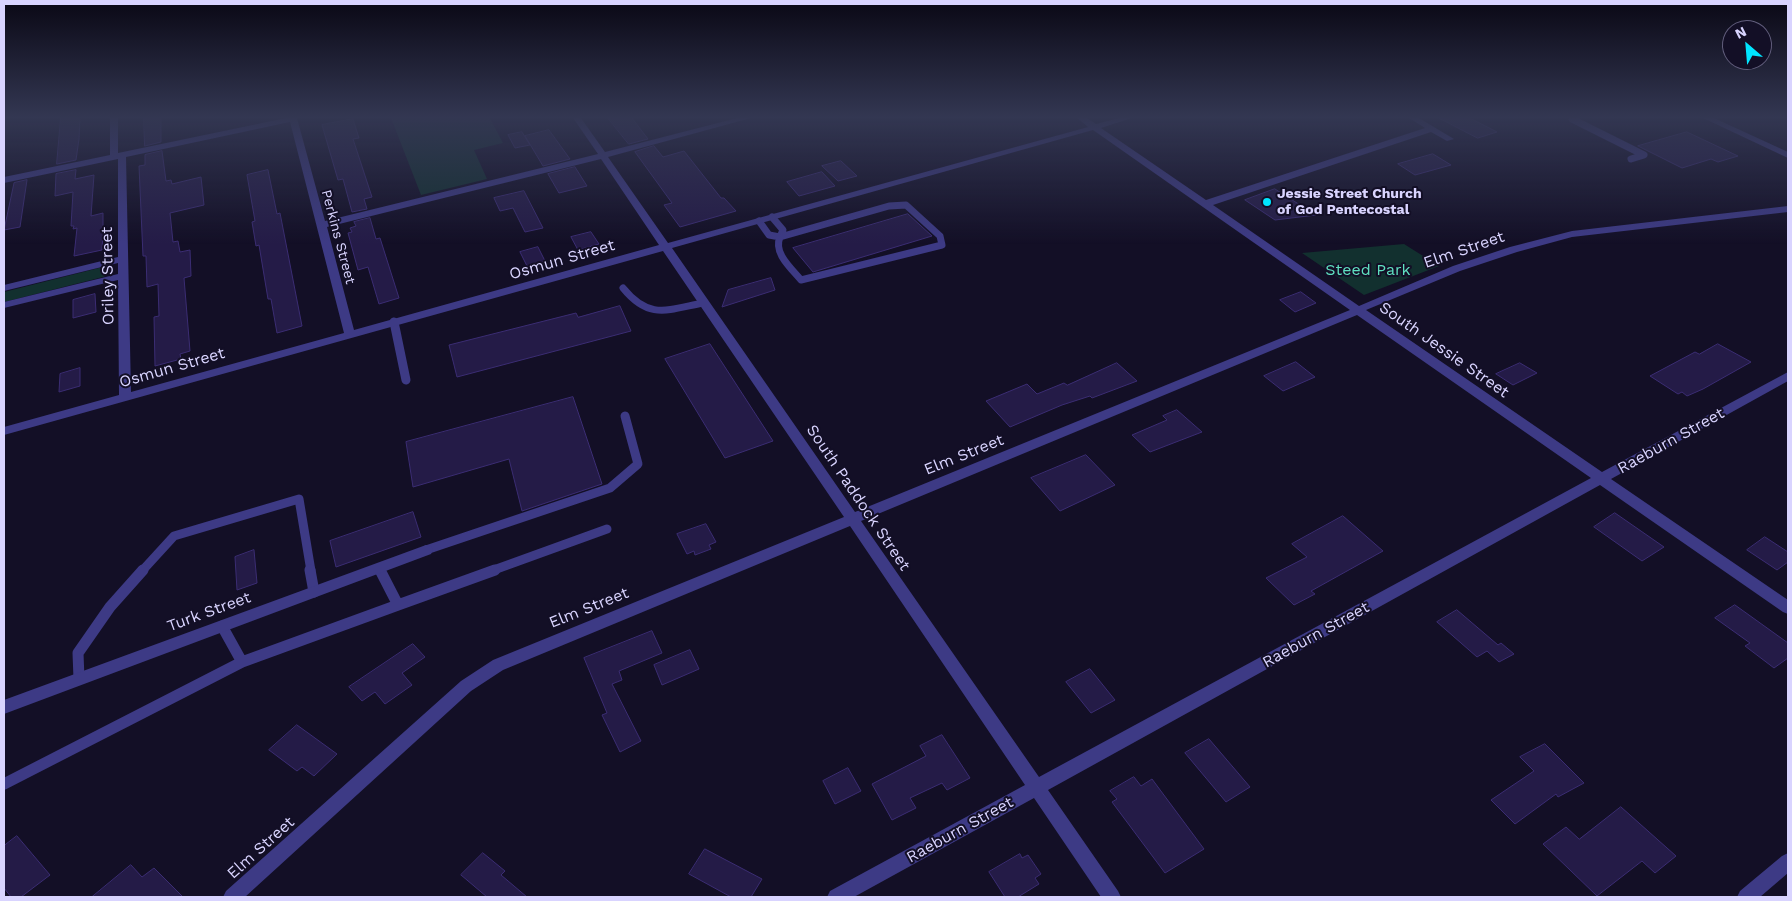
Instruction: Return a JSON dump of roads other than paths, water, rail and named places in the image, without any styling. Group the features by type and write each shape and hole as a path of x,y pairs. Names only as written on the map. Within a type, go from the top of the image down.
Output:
{"street":[{"path":"4,180 99,160"},
{"name":"Oriley Street","path":"118,160 123,259 125,397"},
{"name":"Perkins Street","path":"304,160 350,334"},
{"path":"321,225 586,160"},
{"name":"South Paddock Street","path":"606,160 1112,897"},
{"name":"Osmun Street","path":"4,430 979,160"},
{"name":"South Jessie Street","path":"1141,160 1788,608"},
{"path":"1205,204 1338,160"},
{"name":"Elm Street","path":"232,897 466,686 486,672 510,660 1444,274 1564,236 1788,209"},
{"path":"4,288 123,259"},
{"path":"4,305 123,276"},
{"name":"Raeburn Street","path":"841,896 1788,376"},
{"name":"Turk Street","path":"4,707 426,550"},
{"path":"1746,897 1788,862"}],"lane":[{"path":"759,221 769,235 780,237 890,206 906,205 940,236 942,245 801,280 780,254 777,244 780,237 783,230 772,217"},
{"path":"623,288 629,297 644,309 664,310 703,303"},
{"path":"394,322 406,380"},
{"path":"426,550 610,488 638,464 625,416"},
{"path":"78,679 78,652 110,607 174,536 299,499 314,592"},
{"path":"4,784 242,662 607,529"},
{"path":"379,568 398,604"},
{"path":"222,626 242,662"}],"place":[{"name":"Jessie Street Church of God Pentecostal","path":"1267,202"}],"park label":[{"name":"Steed Park","path":"1368,270"}]}
